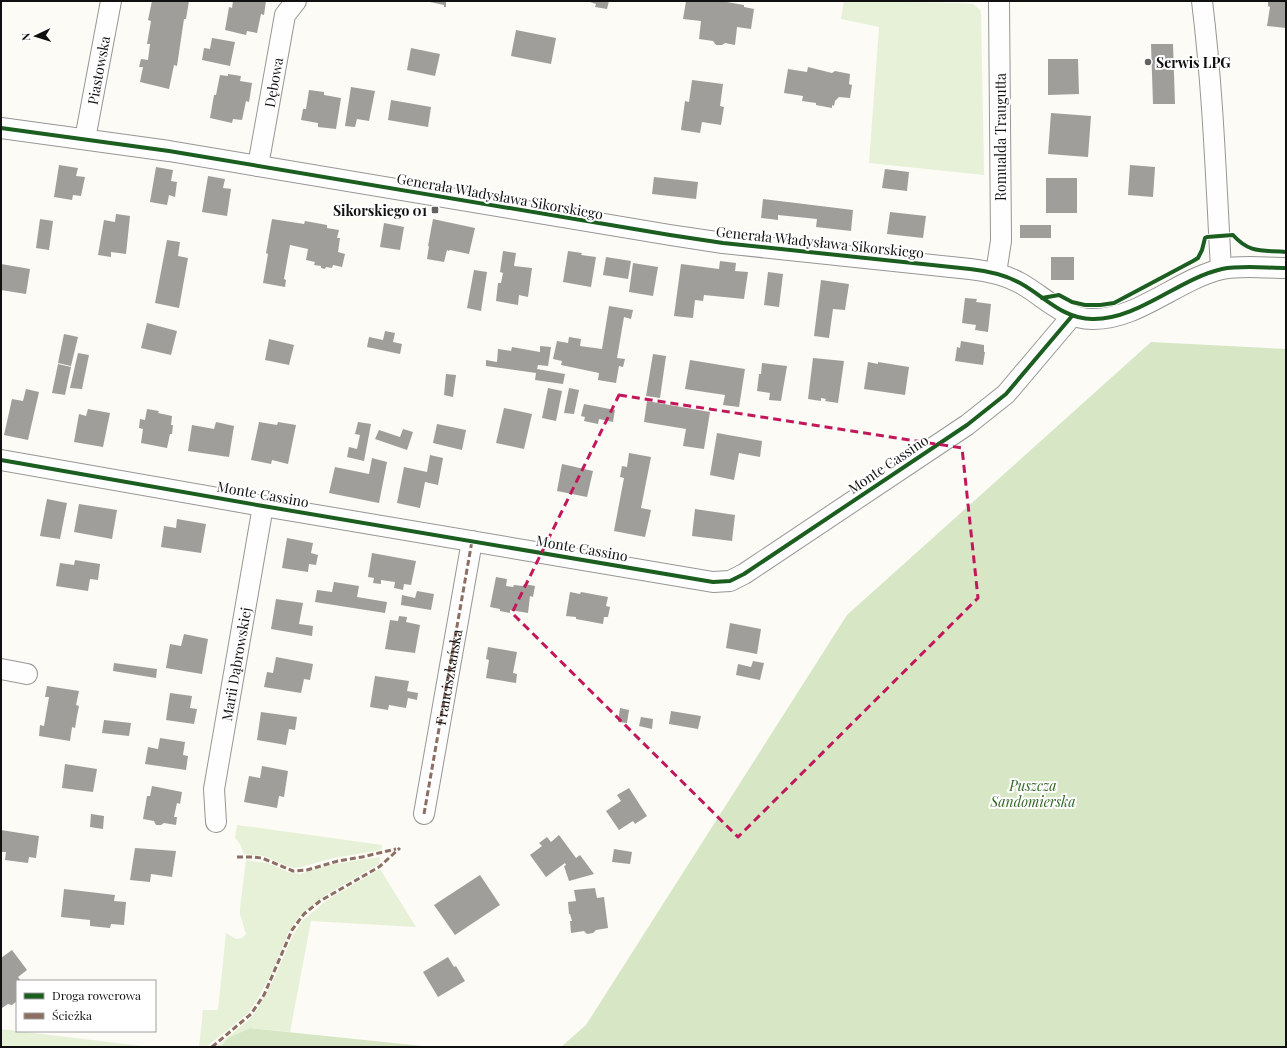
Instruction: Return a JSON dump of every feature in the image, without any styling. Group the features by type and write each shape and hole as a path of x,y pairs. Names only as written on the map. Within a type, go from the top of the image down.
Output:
{"street":[{"name":"Piastowska","path":"85,139 111,1"},
{"name":"Dębowa","path":"258,166 285,15 296,1"},
{"name":"Romualda Traugutta","path":"996,273 1000,241 999,1"},
{"path":"1202,1 1216,157 1221,269"},
{"name":"Generała Władysława Sikorskiego","path":"1,128 170,151 670,236 996,273 1020,283 1072,316 1082,319 1093,320 1114,317 1137,308 1190,281 1221,269 1286,268"},
{"name":"Monte Cassino","path":"1,460 713,582 730,581 744,574 967,425 1006,394 1072,316"},
{"name":"Marii Dąbrowskiej","path":"216,822 214,789 263,506"},
{"name":"Franciszkańska","path":"424,814 472,541"},
{"path":"1,669 26,674"}],"highlighted area":[{"path":"619,395 962,448 978,598 738,837 512,613"}],"green space":[{"path":"844,1 973,4 981,11 984,175 869,163 879,27 841,19"},
{"name":"Puszcza Sandomierska","path":"1151,342 1286,349 1286,1047 561,1047 586,1025 847,615"},
{"path":"237,825 382,845 381,850 333,858 295,868 264,856 244,854 240,844 235,838"},
{"path":"380,857 379,864 324,896 299,917 289,931 272,972 248,1013 206,1047 199,1047 203,1010 218,1010 226,933 236,939 242,938 246,934 240,914 240,908 246,860 267,863 288,872 300,874 328,865"},
{"path":"380,869 416,927 311,921 290,1032 250,1028 228,1038 221,1047 216,1047 252,1017 273,981 293,935 302,921 327,900"},
{"path":"250,1028 432,1047 221,1047 228,1038"},
{"path":"1,1029 150,1047 1,1047"}],"building":[{"path":"152,1 189,1 186,19 184,19 177,66 174,65 169,89 140,82 143,67 139,67 141,59 148,60 150,44 147,44 151,21 148,20"},
{"path":"233,1 266,1 264,15 261,14 257,33 247,31 246,35 225,30 229,7 232,8"},
{"path":"425,1 446,1 446,7 444,7 444,5"},
{"path":"587,1 609,1 607,9 595,7 596,4"},
{"path":"686,1 721,1 744,5 744,7 754,9 751,29 737,27 735,45 725,43 722,45 716,45 713,41 699,39 701,21 683,19"},
{"path":"1268,1 1286,1 1286,28 1267,26 1270,7 1268,6"},
{"path":"516,30 556,38 551,64 511,56"},
{"path":"212,38 235,42 230,66 202,60 204,48 210,49"},
{"path":"1151,44 1173,44 1175,104 1153,104"},
{"path":"411,48 440,54 435,76 407,70"},
{"path":"1048,59 1078,59 1079,94 1048,95"},
{"path":"808,67 832,73 835,71 850,74 849,84 852,85 850,98 839,97 835,101 834,106 832,105 832,108 816,105 816,103 802,101 803,96 784,93 788,69 807,72"},
{"path":"228,74 241,76 240,81 252,83 249,102 246,101 242,120 233,119 232,123 210,118 214,95 216,95 220,75 228,76"},
{"path":"692,80 723,84 720,106 724,107 721,125 702,122 700,133 681,130 685,101 689,102"},
{"path":"351,87 375,91 369,121 357,119 355,127 345,126"},
{"path":"309,90 324,92 324,95 341,98 336,129 318,127 318,123 301,120 303,109 306,109"},
{"path":"391,100 431,107 428,127 388,120"},
{"path":"1051,113 1091,116 1088,157 1048,154"},
{"path":"59,165 78,168 76,176 85,177 81,196 73,195 72,200 54,197"},
{"path":"1130,165 1155,167 1153,197 1128,195"},
{"path":"156,167 173,170 171,181 177,182 175,197 169,195 167,205 150,202"},
{"path":"885,169 909,172 907,191 882,188"},
{"path":"208,176 225,179 223,188 231,189 227,216 202,212"},
{"path":"654,177 698,182 696,199 652,194"},
{"path":"1046,178 1077,178 1077,213 1046,213"},
{"path":"763,199 853,210 851,231 816,227 817,219 778,215 778,220 761,218"},
{"path":"890,212 926,216 923,238 887,234"},
{"path":"116,214 130,216 126,254 111,252 111,257 98,255 104,220 115,222"},
{"path":"40,219 53,221 49,250 36,248"},
{"path":"272,219 304,224 305,221 327,225 327,228 339,230 337,238 340,238 338,252 345,254 342,267 333,265 332,268 321,268 321,266 314,265 315,262 306,260 308,249 290,245 284,279 286,280 285,287 263,283 268,254 266,253"},
{"path":"433,219 475,228 469,254 447,250 444,262 427,259"},
{"path":"384,223 404,227 400,250 380,247"},
{"path":"1020,225 1051,225 1051,238 1020,238"},
{"path":"167,240 180,242 178,256 188,258 179,308 155,303"},
{"path":"503,251 516,253 514,266 532,268 528,297 519,295 518,305 496,301 498,283 501,283 503,273 500,272"},
{"path":"568,251 596,257 591,287 563,282"},
{"path":"606,257 631,261 628,279 603,275"},
{"path":"1051,257 1074,257 1074,280 1051,280"},
{"path":"720,261 736,263 735,271 748,272 744,299 704,295 703,301 695,300 693,318 674,316 681,264 719,269"},
{"path":"633,263 658,267 653,296 629,292"},
{"path":"1,264 30,269 26,294 1,290"},
{"path":"474,270 487,272 481,311 467,308"},
{"path":"768,272 783,274 779,307 764,305"},
{"path":"821,280 849,284 845,310 833,309 829,338 814,336"},
{"path":"965,298 977,299 976,302 991,304 988,332 975,330 976,325 962,323"},
{"path":"609,306 633,310 631,319 624,317 617,358 625,359 623,367 619,366 616,383 598,380 599,373 561,365 562,361 553,359 557,341 568,343 569,337 581,339 580,346 602,349"},
{"path":"147,323 177,331 171,355 141,348"},
{"path":"385,331 395,333 393,342 402,344 400,354 367,347 369,337 383,340"},
{"path":"64,334 78,337 71,366 58,363"},
{"path":"269,339 294,345 289,365 265,360"},
{"path":"961,341 984,345 985,352 983,365 955,361 957,347 960,348"},
{"path":"540,346 551,347 548,366 538,365 537,369 565,374 563,384 535,380 536,373 486,366 486,360 497,362 498,349 511,351 512,347 540,352"},
{"path":"78,353 89,355 82,389 70,388"},
{"path":"653,354 666,356 660,398 646,396"},
{"path":"813,358 844,361 838,403 825,401 826,399 821,398 821,401 808,399"},
{"path":"690,360 745,369 739,407 723,405 725,395 685,389"},
{"path":"868,362 878,364 878,362 909,367 905,395 864,389"},
{"path":"762,363 787,366 781,401 769,400 770,393 757,391"},
{"path":"58,364 71,367 65,395 52,393"},
{"path":"446,374 456,375 453,397 444,395"},
{"path":"548,388 562,391 556,421 542,418"},
{"path":"569,388 579,390 574,414 564,413"},
{"path":"26,389 39,392 28,440 4,435 12,399 23,401"},
{"path":"647,401 710,412 704,449 683,446 686,429 644,422"},
{"path":"584,404 615,410 613,422 599,419 598,424 584,421 585,417 581,416"},
{"path":"504,408 532,414 524,449 496,443"},
{"path":"88,409 110,413 103,447 74,442 79,414 86,416"},
{"path":"147,409 159,411 158,413 172,416 172,434 170,434 167,448 141,443 143,429 139,428 140,419 145,420"},
{"path":"216,422 234,426 229,457 188,451 192,425 214,429"},
{"path":"259,422 277,425 278,422 296,425 288,464 272,460 271,464 251,460"},
{"path":"358,422 371,424 364,461 347,457 349,447 357,449 360,435 355,434"},
{"path":"437,424 466,430 462,450 433,443"},
{"path":"403,429 413,432 407,450 375,439 379,430 400,437"},
{"path":"717,433 762,441 760,457 739,453 734,480 710,475"},
{"path":"629,453 651,457 641,508 651,510 645,537 614,531 624,478 620,477 622,466 627,467"},
{"path":"430,455 443,458 438,485 425,482 420,508 397,503 404,467 427,472"},
{"path":"372,458 387,462 379,503 329,493 335,467 369,474"},
{"path":"562,464 593,471 587,497 557,491"},
{"path":"47,499 67,503 60,539 40,536"},
{"path":"79,504 117,510 112,539 74,532"},
{"path":"695,509 735,515 732,541 692,536"},
{"path":"177,519 206,524 201,553 161,547 164,526 176,528"},
{"path":"287,538 313,543 311,553 318,555 316,565 309,564 308,572 282,568"},
{"path":"372,553 416,561 411,585 404,584 403,590 394,588 395,582 381,580 381,584 373,583 374,578 368,577"},
{"path":"75,560 100,564 98,580 90,579 88,591 56,586 60,563 74,565"},
{"path":"496,577 507,579 506,586 523,586 524,584 535,586 533,597 530,596 528,613 510,610 510,613 490,607"},
{"path":"334,582 359,586 357,597 387,602 385,613 315,602 317,590 332,592"},
{"path":"417,591 434,594 431,610 401,605 402,595 415,598"},
{"path":"570,592 580,594 581,592 608,597 606,606 610,607 608,617 604,617 603,624 566,616"},
{"path":"276,599 303,603 299,624 313,626 312,636 271,629"},
{"path":"399,616 407,617 406,622 420,625 415,653 385,649 390,620 398,621"},
{"path":"730,623 761,629 757,654 726,648"},
{"path":"184,634 208,639 202,674 166,668 170,644 181,646"},
{"path":"488,647 517,652 513,673 517,674 516,683 486,678 489,660 486,659"},
{"path":"276,657 313,664 310,680 304,679 301,693 264,687 267,672 273,673"},
{"path":"753,661 764,663 760,680 736,675 738,664 751,667"},
{"path":"114,663 157,669 156,678 113,671"},
{"path":"375,676 409,681 407,691 418,693 417,700 408,698 406,708 389,705 388,710 370,707"},
{"path":"47,686 79,691 76,705 79,706 75,728 72,727 70,741 39,736 40,725 44,726 49,697 45,697"},
{"path":"170,693 192,696 190,708 197,709 194,724 166,720"},
{"path":"620,708 629,710 627,723 618,722"},
{"path":"671,711 701,716 698,729 669,724"},
{"path":"261,712 297,717 295,730 289,729 286,745 257,740"},
{"path":"641,717 653,719 652,729 639,726"},
{"path":"104,720 131,723 129,736 102,733"},
{"path":"160,738 185,742 183,755 188,756 186,770 145,764 148,747 158,749"},
{"path":"65,764 97,769 93,792 62,788"},
{"path":"262,766 288,771 284,797 279,796 277,808 244,802 249,776 260,778"},
{"path":"152,786 182,792 180,804 177,803 174,817 177,817 176,825 164,823 161,825 156,825 154,821 143,819 147,796 150,796"},
{"path":"629,788 647,816 635,824 633,821 619,830 606,811 621,801 617,795"},
{"path":"91,814 104,816 103,829 90,827"},
{"path":"1,830 39,836 36,858 29,857 28,863 5,860 6,852 1,852"},
{"path":"559,835 576,858 580,855 594,874 569,881 564,866 566,865 565,863 546,877 530,855 542,846 539,843 547,837 551,842"},
{"path":"135,848 176,851 172,877 151,874 150,882 130,880"},
{"path":"614,849 632,852 630,864 612,862"},
{"path":"480,875 500,905 455,935 434,905"},
{"path":"595,888 597,898 604,897 608,928 596,930 593,933 587,934 584,931 571,933 570,921 572,921 569,914 568,902 576,901 574,890"},
{"path":"64,889 115,895 114,901 126,902 124,925 111,924 110,928 90,926 90,920 61,917"},
{"path":"12,950 27,970 18,977 20,980 16,980 16,1002 12,1005 8,1004 2,1008 1,958"},
{"path":"448,957 454,967 456,966 465,981 438,997 423,972"}],"marked path":[{"path":"424,814 472,541"},
{"path":"212,1047 251,1014 264,995 292,930 304,914 320,901 379,867 400,848"},
{"path":"237,857 262,858 293,871 307,870 338,861 396,849"}],"cycle path":[{"path":"1,128 169,151 723,243 996,273 1029,288 1063,311 1082,318 1109,318 1126,313 1190,281 1222,269 1246,267 1286,268"},
{"path":"1042,298 1059,295 1072,302 1085,305 1114,303 1198,258 1205,238 1207,237 1233,235 1245,245 1257,250 1286,252"},
{"path":"1,460 713,582 730,581 744,574 967,425 1006,394 1072,316"}],"place":[{"name":"Serwis LPG","path":"1148,62"},
{"name":"Sikorskiego 01","path":"435,210"}]}
